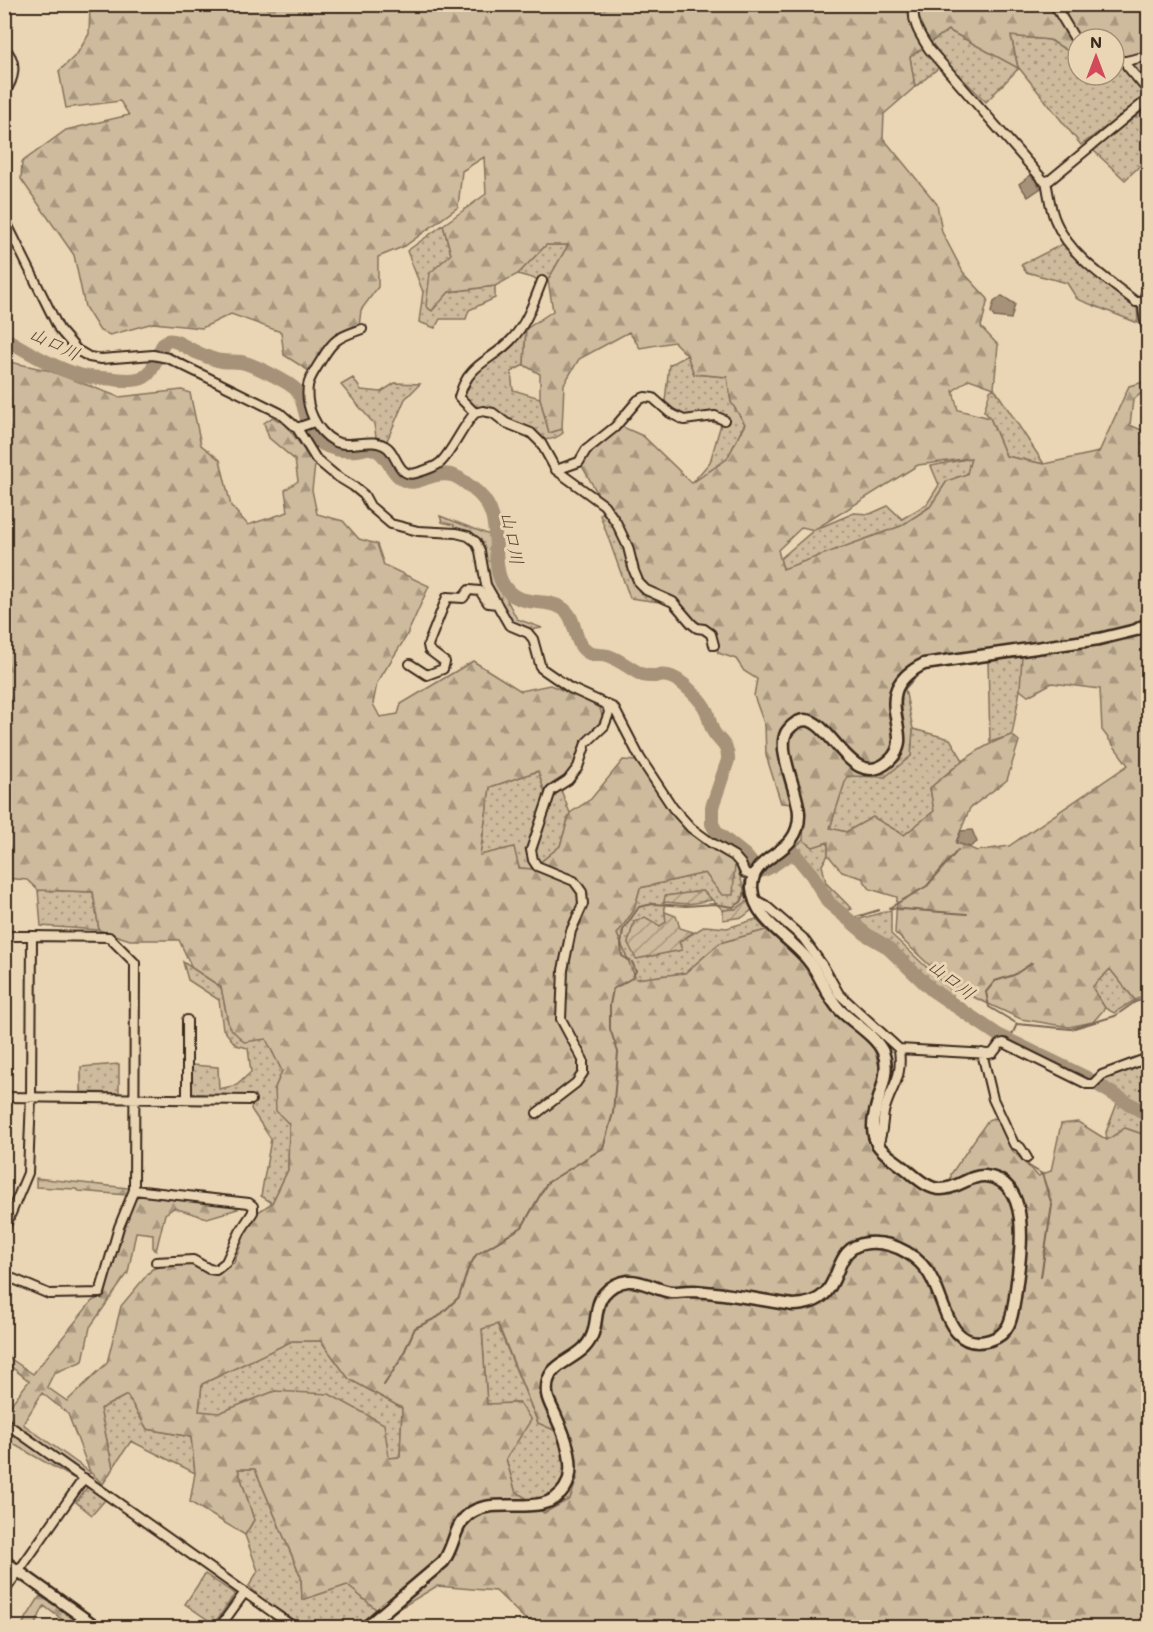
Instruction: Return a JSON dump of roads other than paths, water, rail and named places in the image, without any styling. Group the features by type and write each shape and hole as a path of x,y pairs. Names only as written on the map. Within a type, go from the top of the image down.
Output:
{"street":[{"path":"914,4 916,27 929,49 1046,181 1053,216 1065,238 1084,260 1136,302 1143,302"},
{"path":"1054,4 1068,27"},
{"path":"4,48 12,58 14,67 13,77 4,93"},
{"path":"1149,56 1126,62 1149,91"},
{"path":"1046,181 1149,99"},
{"path":"4,218 59,329 76,350 89,357 101,359 153,355 168,358 272,408 297,428 316,459 358,490 370,506 391,524 418,531 456,533 468,536 476,542 480,551 486,585 509,625 528,633 533,639 541,668 570,688 614,708 620,715 640,758 673,808 691,828 734,856 741,864 749,875 754,899 769,922 808,959 838,1009 877,1043 886,1064 874,1122 874,1135 885,1154 930,1187 942,1189 953,1187 972,1177 997,1178 1008,1185 1015,1194 1019,1209 1018,1269 1012,1316 1007,1330 1002,1335 982,1342 963,1338 956,1332 949,1321 933,1279 921,1263 901,1249 882,1244 859,1245 848,1251 828,1292 823,1297 803,1305 693,1291 670,1292 636,1281 618,1283 604,1294 600,1302 595,1330 585,1347 556,1367 547,1385 547,1396 559,1422 568,1453 569,1479 565,1488 548,1502 535,1505 489,1507 468,1514 460,1523 450,1552 442,1562 370,1626"},
{"path":"4,244 15,240"},
{"path":"475,413 459,397 465,380 473,370 493,357 513,339 530,312 542,281"},
{"path":"1149,290 1143,302 1149,334"},
{"path":"362,328 337,340 325,353 308,384 308,399 314,422 323,433 336,442 346,445 370,442 380,444 389,449 400,468 406,473 413,474 440,463 475,413 483,411 493,413 506,423 531,433 541,443 556,470 604,505 616,522 628,547 639,583 646,590 673,602 692,624 711,634 714,645"},
{"path":"556,470 579,462 586,450 615,427 638,400 645,397 653,398 670,413 684,420 715,416 724,420"},
{"path":"297,428 314,422"},
{"path":"410,664 427,675 443,669 445,662 429,650 428,645 447,597 463,598 469,590 480,591 489,603 497,604"},
{"path":"749,875 790,843 798,830 799,810 783,746 784,735 794,723 809,721 824,729 850,763 865,769 876,768 889,761 896,752 899,738 893,704 898,682 909,671 924,664 1100,639 1136,630 1149,623"},
{"path":"537,1113 576,1083 583,1073 583,1060 561,1019 563,970 571,931 583,904 582,892 574,881 537,866 531,850 551,791 568,780 578,767 586,743 604,726 609,713 607,704"},
{"path":"754,899 765,905 803,938 824,966 839,994 899,1049 901,1063 899,1077 885,1112 883,1135 878,1145"},
{"path":"4,936 109,937 135,963 134,1191 119,1227 100,1293 49,1294 4,1275"},
{"path":"4,1230 28,1173 32,936"},
{"path":"187,1020 187,1099"},
{"path":"899,1049 993,1053 1000,1044 1004,1043 1087,1084 1102,1075 1149,1058"},
{"path":"982,1053 993,1099 1014,1144 1020,1147 1027,1158"},
{"path":"4,1097 250,1100"},
{"path":"134,1191 249,1203 253,1206 254,1212 240,1232 226,1262 216,1270 209,1269 193,1260 156,1262"},
{"path":"4,1422 295,1628"},
{"path":"4,1592 84,1478"},
{"path":"4,1561 98,1628"},
{"path":"219,1628 245,1592"}],"waterway":[{"name":"山口川","path":"4,338 59,368 92,377 127,380 144,377 153,367 164,343 170,340 215,360 246,363 280,379 298,392 312,434 323,444 343,450 369,448 377,450 397,474 407,481 412,482 442,474 460,478 488,505 493,519 499,575 504,587 520,599 562,608 571,618 580,644 589,653 606,655 643,675 673,678 690,690 700,702 707,712 713,731 728,755 712,807 712,824 717,833 746,856 753,865"},
{"path":"958,850 927,886 889,908 967,914"},
{"name":"山口川","path":"761,871 794,853 812,875 829,903 867,935 886,946 932,990 998,1035 1085,1077 1148,1115"},
{"path":"384,1385 401,1359 415,1328 438,1317 459,1297 468,1269 476,1255 522,1227 547,1183 603,1148 613,1113 618,1052 610,1029 610,1005 613,989 632,978 636,971 632,962 622,956 621,945 623,930 639,907 653,904 686,906 714,904 733,907 741,902 744,895 749,862"},
{"path":"847,918 879,910"},
{"path":"1016,1023 989,1007 986,992 995,981 1014,975 1032,963"},
{"path":"1009,1041 1017,1024 1071,1029 1115,1016 1135,1002 1148,998"},
{"path":"991,1048 998,1035"},
{"path":"1024,1159 1029,1166 1042,1174 1052,1205 1041,1277"}]}
